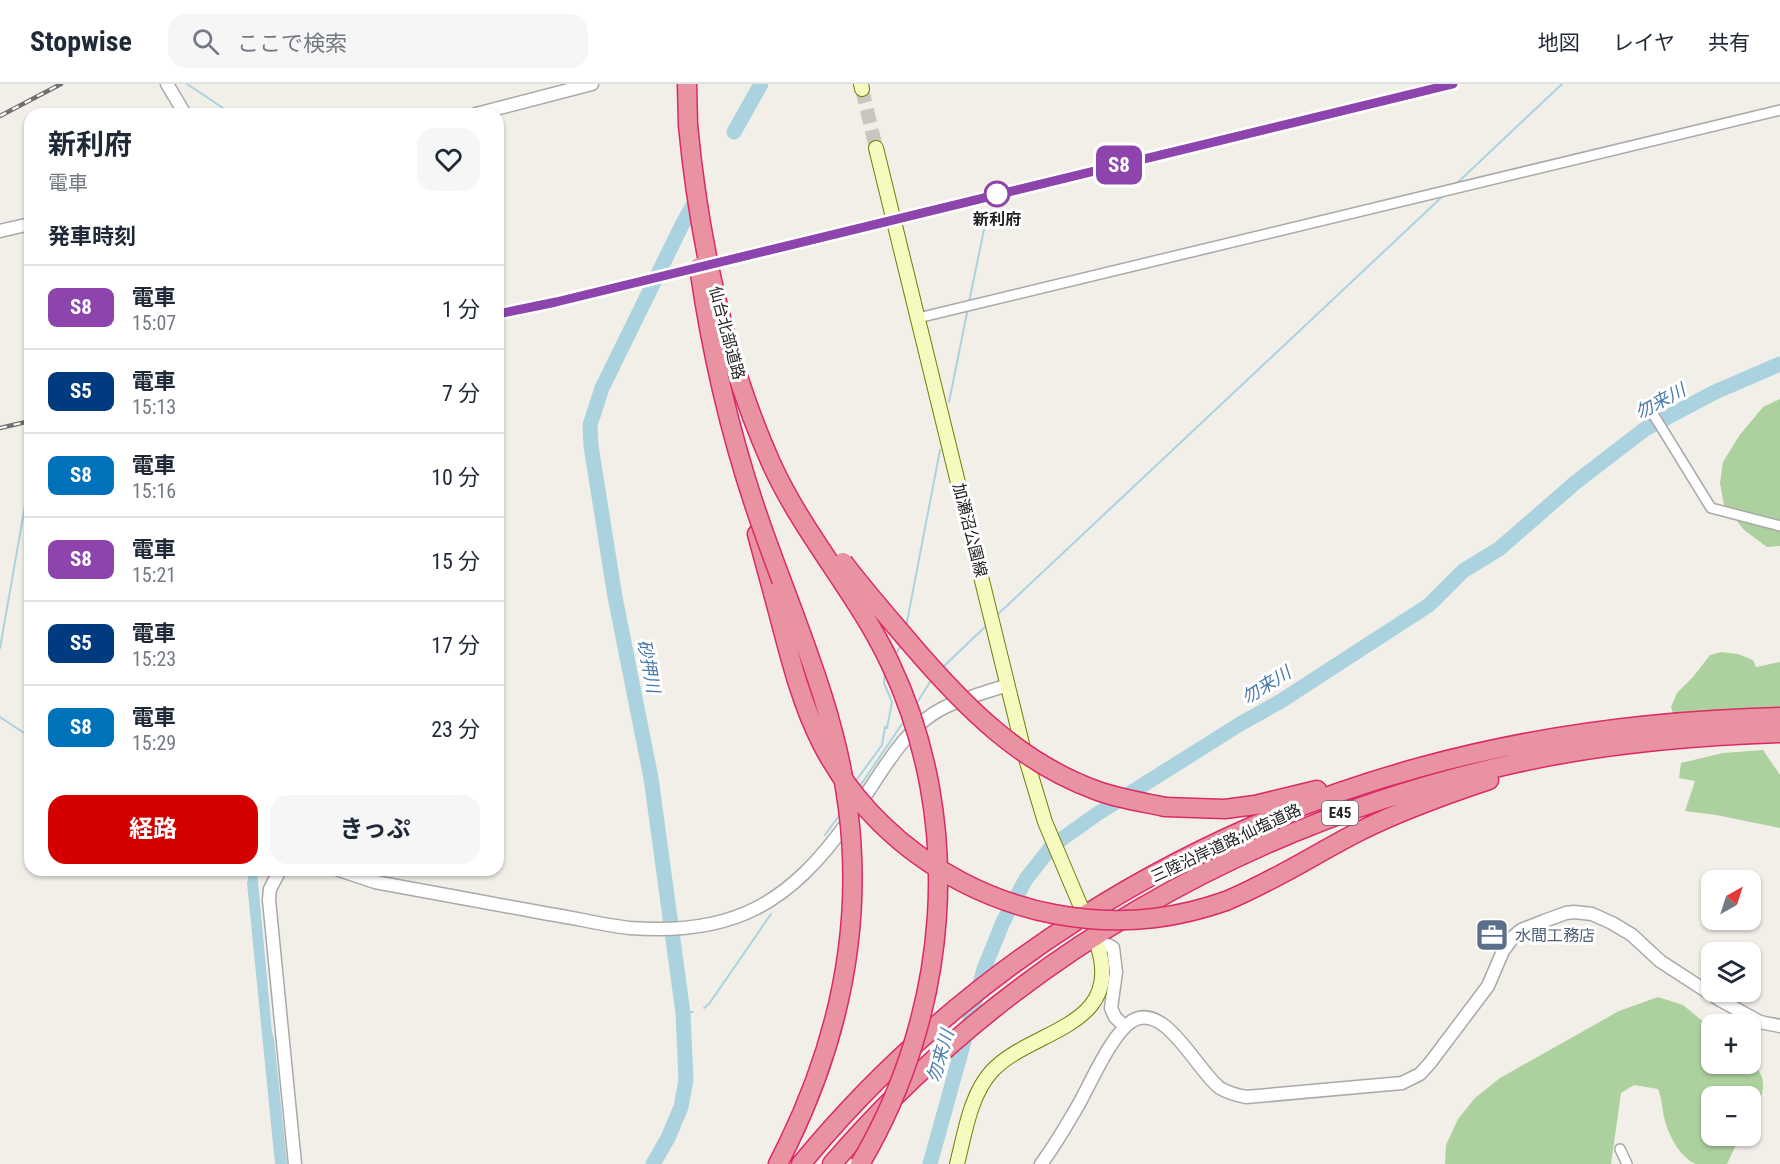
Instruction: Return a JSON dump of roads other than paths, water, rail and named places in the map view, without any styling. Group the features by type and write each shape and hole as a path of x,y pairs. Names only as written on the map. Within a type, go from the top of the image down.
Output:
{"highway":[{"name":"仙台北部道路","path":"687,84 688,161 693,226 708,327 718,375"},
{"name":"仙台北部道路","path":"688,125 695,190 712,277 733,361 758,433"},
{"path":"718,375 722,401 743,483 803,700 819,738 856,796 895,838 928,863 965,884 1005,902 1048,913 1092,920 1133,920 1178,914 1226,901 1274,879 1356,833 1432,799 1489,780 1616,747"},
{"path":"718,375 747,484 828,714 843,774 852,846 852,921 840,1000 818,1077 804,1112 778,1164"},
{"path":"758,433 795,499 833,550 928,664 985,723 1038,762 1068,778 1099,791 1165,807 1225,809 1255,805 1420,767"},
{"path":"758,433 787,496 852,596 891,664 917,731 933,805 938,888 932,970 910,1056 893,1101 860,1164"},
{"name":"三陸沿岸道路;仙塩道路","path":"801,1164 868,1090 933,1028 999,975 1064,929 1118,895 1263,822 1314,801 1420,767 1508,747 1572,736 1671,724 1780,717"},
{"name":"三陸沿岸道路;仙塩道路","path":"832,1164 910,1080 947,1046 1019,987 1094,944 1134,911 1266,844 1339,813 1452,778 1515,763 1616,747 1780,732"}],"main road":[{"name":"加瀬沼公園線","path":"876,148 1024,752 1049,831 1081,907"},
{"path":"957,1164 973,1106 988,1075 1017,1050 1073,1022 1093,1001 1101,979 1101,961 1094,944"}],"street":[{"path":"167,84 181,108"},
{"path":"499,108 592,84"},
{"path":"918,318 1780,110"},
{"path":"0,231 24,225"},
{"path":"1650,409 1711,508 1780,526"},
{"path":"359,876 385,884 632,928 685,929 722,922 752,911 785,891 804,875 831,844 904,742 924,721 941,709 971,696 1008,685"},
{"path":"277,876 270,889 269,900 295,1164"},
{"path":"1041,1164 1063,1133 1107,1052 1125,1027 1141,1017 1151,1018 1172,1031 1211,1080 1222,1089 1234,1095 1246,1097 1402,1083 1420,1074 1488,986 1503,951 1514,936 1521,930 1566,913 1592,914 1612,923 1632,935 1660,961 1701,984"},
{"path":"1094,944 1108,945 1113,948 1116,972 1111,1008 1114,1017 1125,1027"},
{"path":"1732,1002 1760,1022 1780,1026"},
{"path":"1620,1149 1627,1164"}],"water":[{"path":"249,876 257,876 287,1164 275,1164 247,883"}],"waterway":[{"path":"187,84 223,108"},
{"name":"砂押川","path":"734,132 761,84"},
{"path":"1455,185 1562,84"},
{"name":"砂押川","path":"653,1164 668,1138 681,1107 686,1080 683,1013 651,778 615,597 591,446 590,425 602,388 700,193"},
{"path":"996,616 1444,195"},
{"path":"969,302 985,225 981,211"},
{"path":"949,402 968,308"},
{"name":"勿来川","path":"930,1164 984,969 1003,922 1026,879 1052,846 1097,814 1240,724 1281,701 1429,605 1463,571 1499,549 1576,482 1645,429 1715,392 1780,364"},
{"path":"906,627 940,450"},
{"path":"0,648 24,511"},
{"path":"942,668 988,624"},
{"path":"895,655 902,644"},
{"path":"855,782 882,745 885,727 887,728 892,702 884,683 885,672"},
{"path":"916,704 932,679"},
{"path":"0,717 24,733"},
{"path":"860,786 904,721"},
{"path":"825,835 841,813"},
{"path":"704,1008 771,914"},
{"path":"683,1013 693,1012"}],"tunnel":[{"path":"862,89 876,148"}],"railway":[{"path":"0,116 61,84"},
{"path":"504,313 1452,84"},
{"path":"0,428 24,422"}],"train":[{"name":"S8","path":"504,313 1453,84"}],"place":[{"name":"新利府","path":"997,194"},
{"name":"水間工務店","path":"1492,935"}]}
